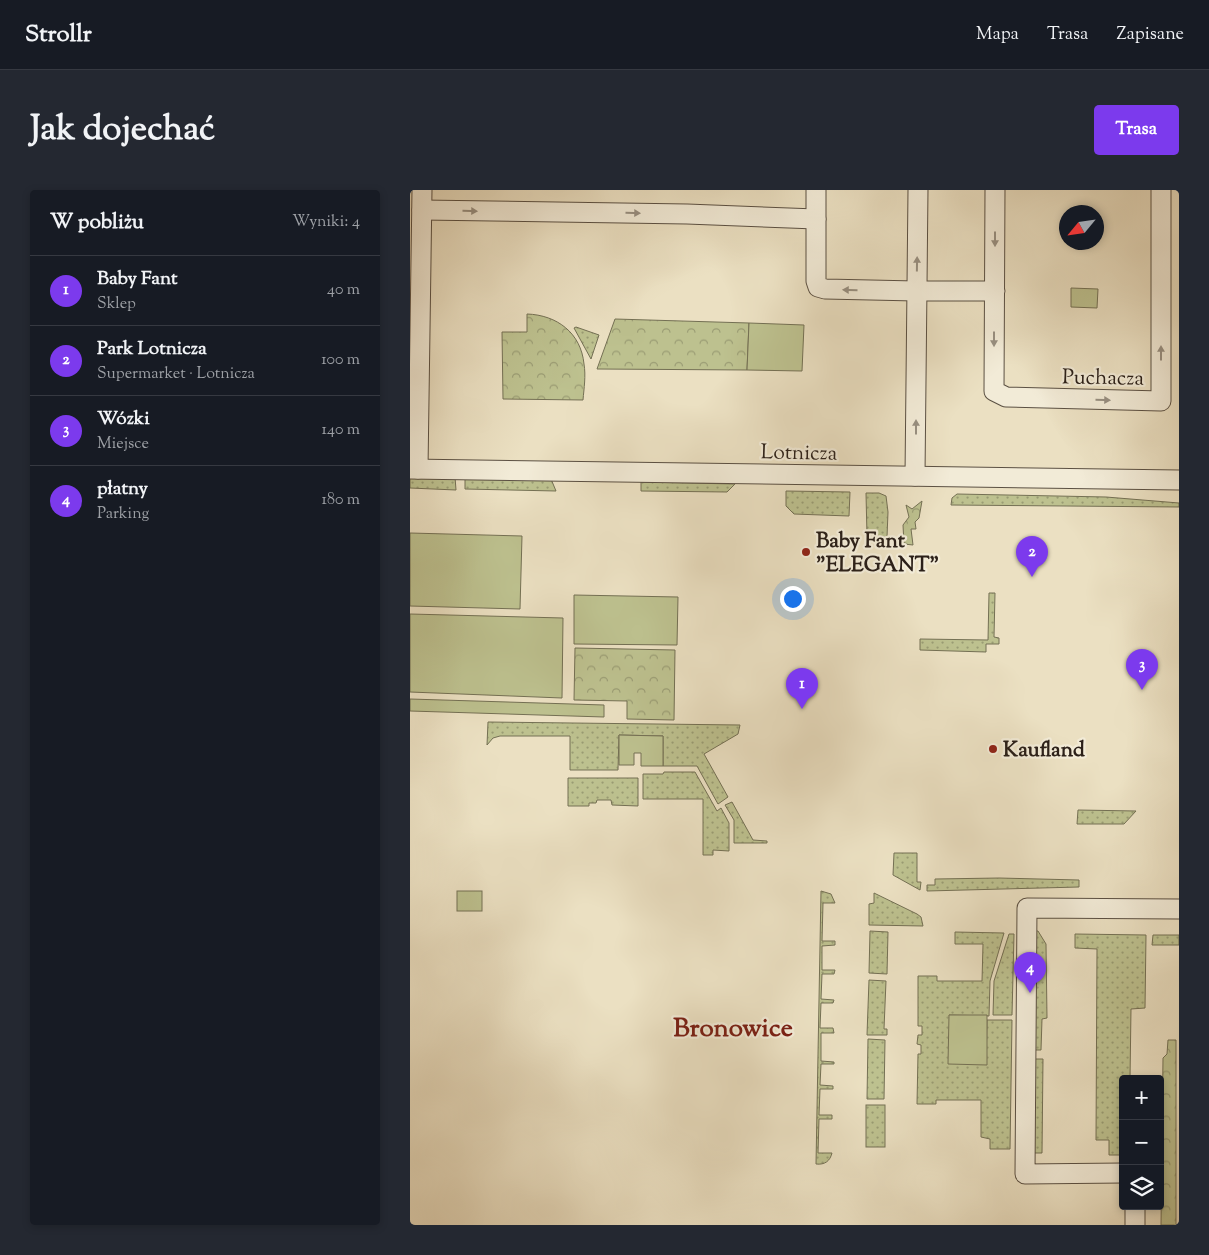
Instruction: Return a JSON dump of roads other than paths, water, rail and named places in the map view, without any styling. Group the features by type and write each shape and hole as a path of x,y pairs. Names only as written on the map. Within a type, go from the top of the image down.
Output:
{"street":[{"path":"414,469 422,190"},
{"path":"816,190 816,281 818,287 825,289 994,291"},
{"path":"916,476 918,190"},
{"name":"Puchacza","path":"995,190 994,391 1006,398 1161,401 1161,190"},
{"path":"422,210 688,214 816,219"},
{"name":"Lotnicza","path":"414,469 1179,480"},
{"path":"1119,1173 1024,1174 1027,908 1179,909"},
{"path":"1135,1210 1135,1225"}],"place":[{"name":"Baby Fant \"ELEGANT\"","path":"806,552"},
{"name":"Park Lotnicza","path":"1032,577"},
{"name":"Wózki","path":"1142,690"},
{"name":"Baby Fant","path":"802,709"},
{"name":"Kaufland","path":"993,749"},
{"name":"płatny","path":"1030,993"}],"district":[{"name":"Bronowice","path":"733,1027"}]}
